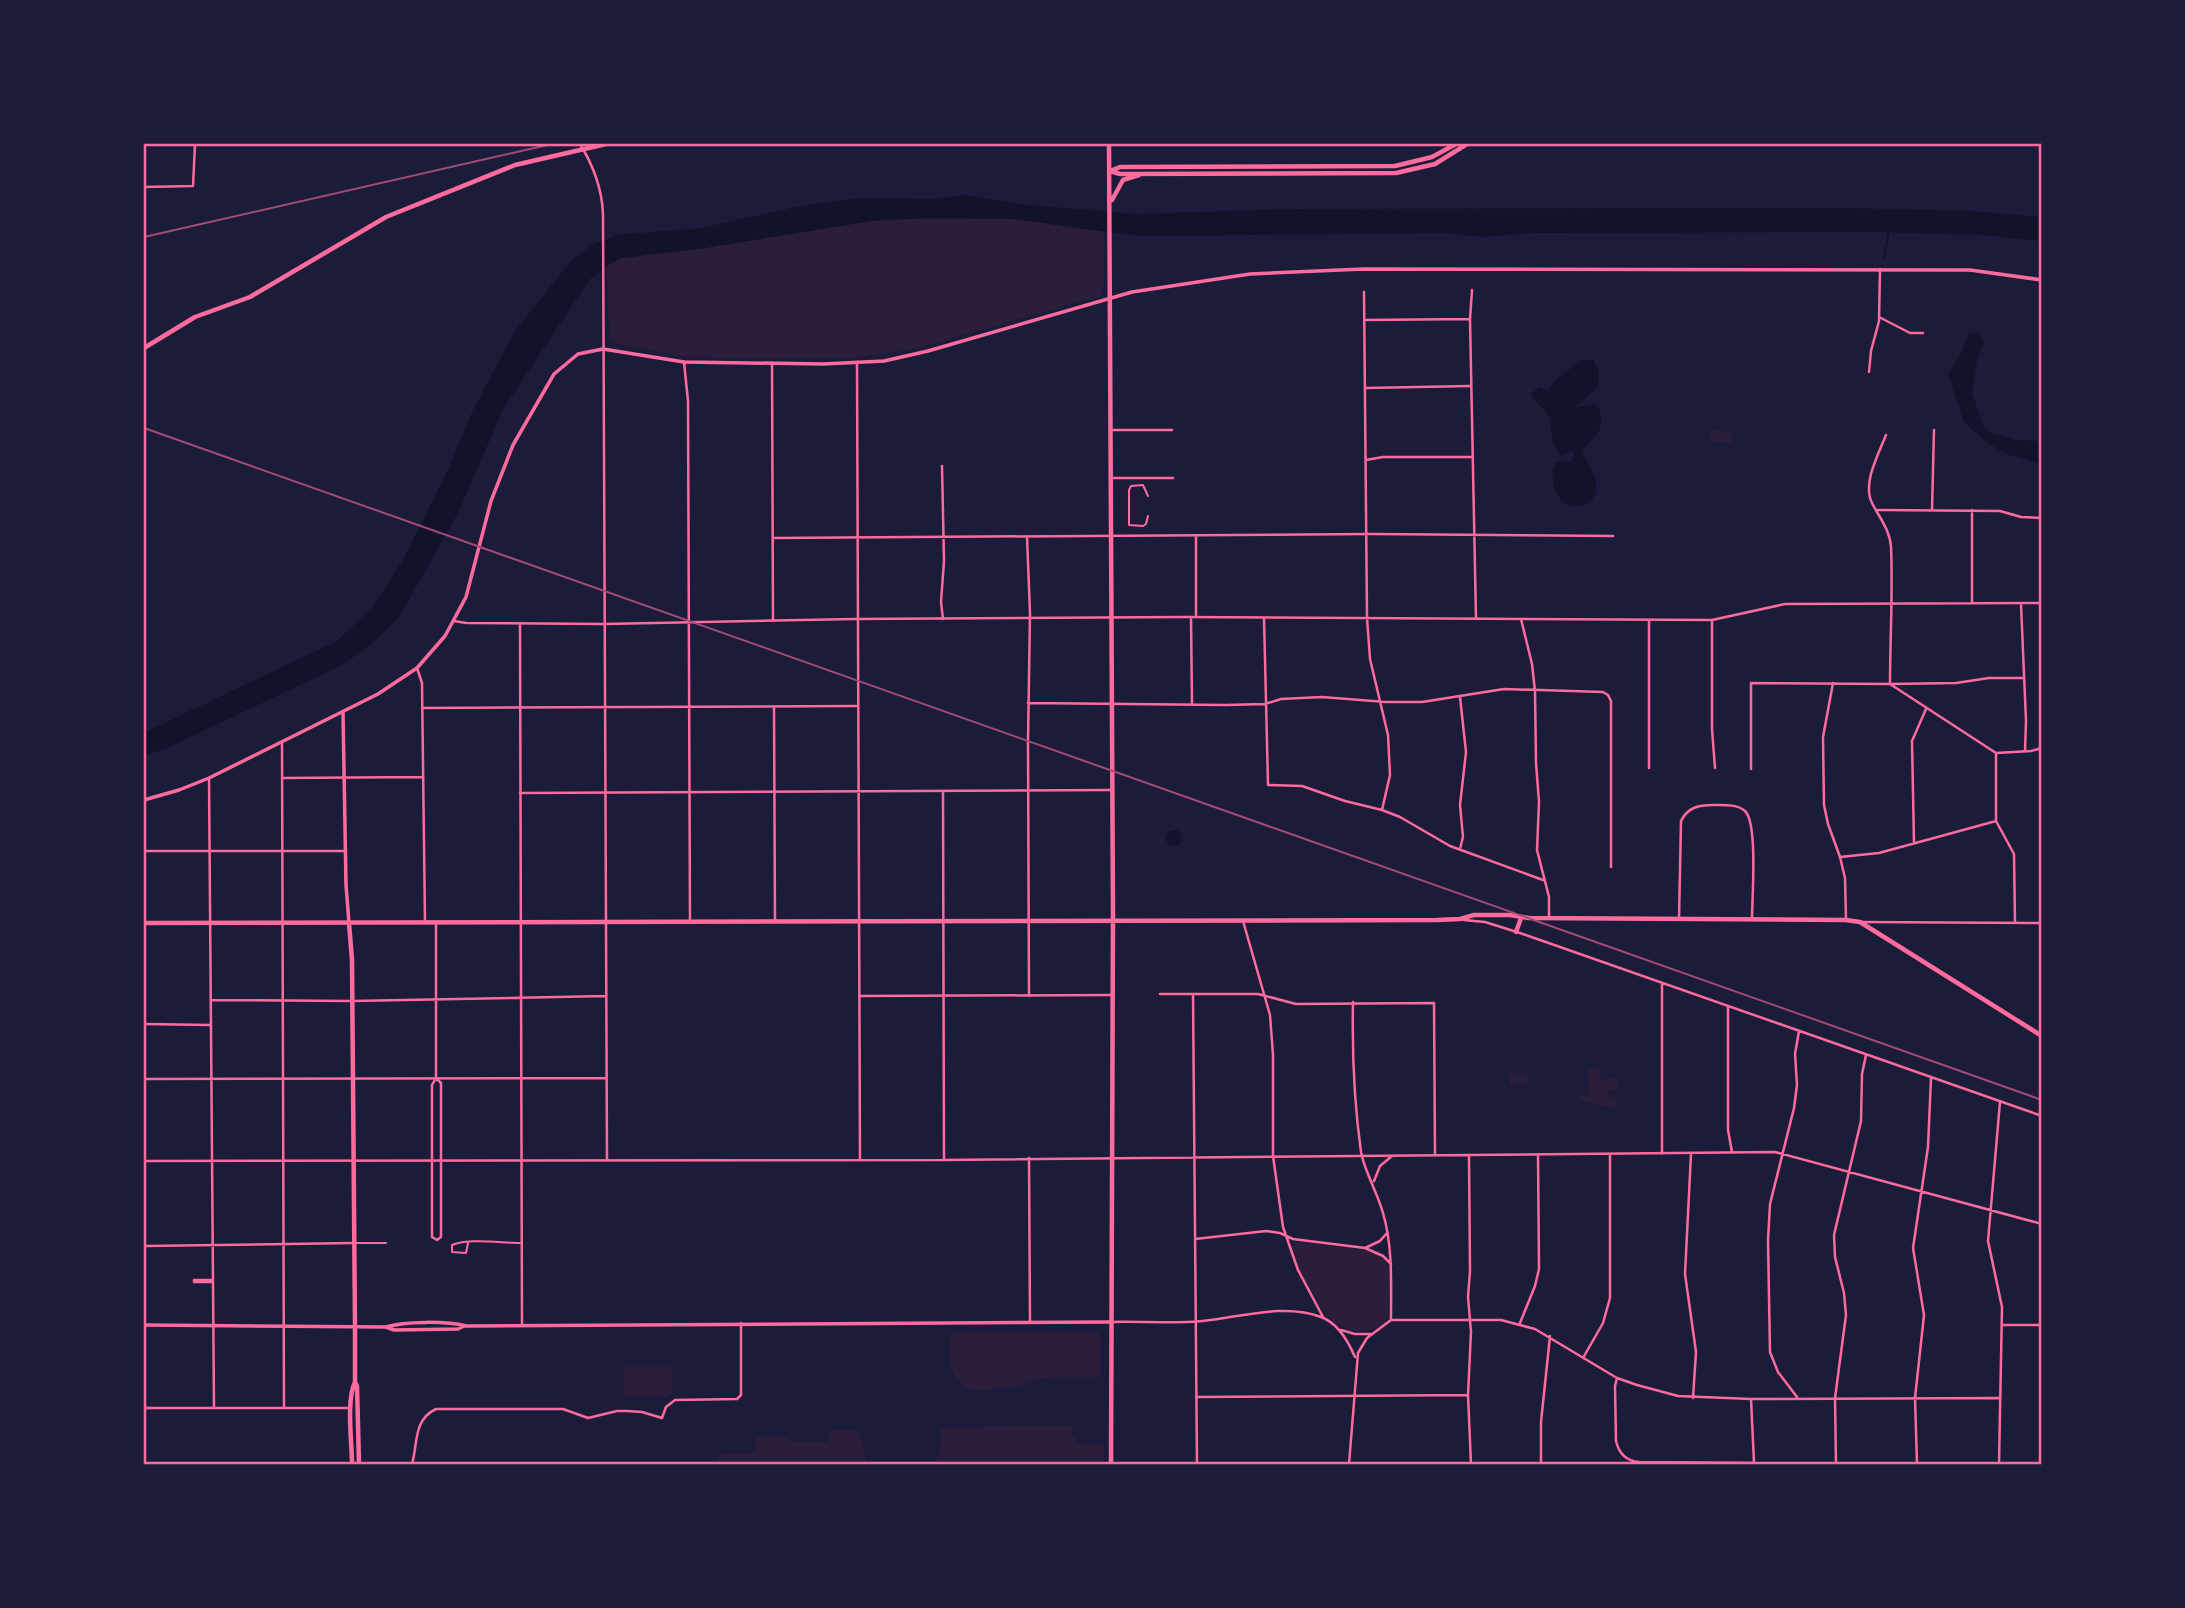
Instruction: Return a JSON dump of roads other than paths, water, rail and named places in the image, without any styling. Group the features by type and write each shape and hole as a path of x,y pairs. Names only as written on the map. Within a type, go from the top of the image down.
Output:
{"main road":[{"path":"144,348 195,317 250,297 386,217 514,166 581,146 606,144"},
{"path":"1109,144 1112,192 1113,790 1111,1465"},
{"path":"1110,171 1120,167 1395,166 1432,158 1456,144"},
{"path":"1110,171 1120,174 1396,173 1435,164 1467,144"},
{"path":"1112,192 1123,180 1144,173"},
{"path":"144,923 1243,921 1460,919 1474,915 1521,918 1846,920 1860,922 2042,1036"},
{"path":"1516,932 1521,918"},
{"path":"349,923 355,1382 359,1465"},
{"path":"352,1465 351,1408 352,1385 355,1382"}],"street":[{"path":"144,187 191,187 194,184 195,144"},
{"path":"581,146 596,174 603,214 607,1160"},
{"path":"1869,372 1879,317 1880,269"},
{"path":"144,800 209,778 388,689 417,668 438,646 454,621 468,589 481,531 496,483 527,416 554,374 578,355 603,349 684,362 857,364 907,357 1111,298 1182,283 1287,271 1970,270 2042,280"},
{"path":"1472,290 1470,319 1475,618"},
{"path":"1364,292 1367,618 1370,659 1388,735 1390,775 1382,810"},
{"path":"1879,317 1910,333 1923,333"},
{"path":"1365,320 1470,319"},
{"path":"684,362 688,401 690,922"},
{"path":"772,363 773,621"},
{"path":"857,364 860,1160"},
{"path":"1365,388 1471,386"},
{"path":"1111,430 1172,430"},
{"path":"1932,510 1934,430"},
{"path":"1886,435 1870,484 1872,504 1878,510 1891,543 1890,684"},
{"path":"1366,460 1383,457 1472,457"},
{"path":"942,466 943,619"},
{"path":"1111,478 1173,478"},
{"path":"1878,510 2000,511 2021,517 2042,518"},
{"path":"1972,510 1972,603"},
{"path":"1192,704 1196,535"},
{"path":"773,538 1613,536"},
{"path":"1027,537 1030,619 1029,996"},
{"path":"454,621 604,624 1193,617 1712,620 1781,605 2042,603"},
{"path":"2021,604 2025,751"},
{"path":"1264,618 1268,785 1302,786 1382,810 1401,817 1443,843 1543,880"},
{"path":"1521,619 1532,664 1535,691 1539,816 1537,850 1549,897 1549,918"},
{"path":"1649,620 1649,768"},
{"path":"1712,620 1712,729 1715,768"},
{"path":"520,623 522,1325"},
{"path":"417,668 422,683 425,923"},
{"path":"1751,769 1751,683 1945,683 1989,678 2024,678"},
{"path":"1833,683 1823,737 1824,804 1846,886 1846,920"},
{"path":"1890,684 1996,753 2042,748"},
{"path":"1028,703 1265,704 1281,699 1322,697 1422,702 1504,689 1601,692 1608,695 1611,701 1611,867"},
{"path":"1460,697 1465,752 1460,805 1463,837 1460,849"},
{"path":"774,706 775,921"},
{"path":"422,708 858,706"},
{"path":"1914,842 1912,741 1926,709"},
{"path":"343,712 349,923"},
{"path":"282,741 284,1407"},
{"path":"1996,753 1996,821 2014,854 2015,922"},
{"path":"282,778 423,777"},
{"path":"209,778 214,1408"},
{"path":"520,793 1113,790"},
{"path":"943,791 944,1160"},
{"path":"1679,919 1681,823 1688,811 1698,806 1716,805 1737,807 1746,813 1753,830 1752,919"},
{"path":"1840,857 1879,853 1996,821"},
{"path":"144,851 346,850"},
{"path":"1460,919 1485,922 1516,932 2042,1116"},
{"path":"1243,921 1266,996 1273,1055 1273,1156 1285,1236 1298,1270 1323,1317 1338,1328 1355,1334 1372,1334"},
{"path":"1860,922 2042,923"},
{"path":"436,923 432,1237 437,1240 441,1237 441,1083 436,1078"},
{"path":"1662,983 1662,1154"},
{"path":"1160,994 1258,994 1296,1003 1434,1003 1435,1156"},
{"path":"1193,994 1196,1465"},
{"path":"860,996 1112,995"},
{"path":"210,1000 352,1001 606,996"},
{"path":"1353,1002 1353,1076 1362,1156 1374,1184 1387,1231 1391,1265 1391,1321"},
{"path":"1728,1006 1728,1130 1732,1152"},
{"path":"144,1024 211,1025"},
{"path":"1798,1031 1797,1092 1770,1203 1769,1347 1779,1372 1798,1398"},
{"path":"1836,1465 1835,1398 1846,1315 1844,1293 1835,1257 1834,1235 1861,1121 1862,1074 1866,1055"},
{"path":"144,1079 606,1077"},
{"path":"1917,1465 1915,1398 1924,1315 1913,1248 1929,1133 1931,1078"},
{"path":"1999,1465 2001,1298 1989,1249 1989,1210 1995,1173 2000,1102"},
{"path":"144,1161 944,1160 1732,1152 1783,1154 2042,1224"},
{"path":"1691,1154 1685,1275 1696,1352 1693,1398"},
{"path":"1520,1324 1539,1269 1538,1155"},
{"path":"1583,1358 1598,1334 1610,1298 1610,1155"},
{"path":"1374,1184 1378,1169 1392,1156"},
{"path":"1469,1156 1468,1395 1471,1465"},
{"path":"1029,1158 1030,1322"},
{"path":"1195,1239 1256,1231 1280,1233 1324,1244 1365,1248 1383,1256 1391,1265"},
{"path":"1365,1248 1380,1241 1387,1231"},
{"path":"144,1246 354,1243"},
{"path":"144,1325 386,1327 394,1330 522,1325 1196,1321 1266,1313 1299,1313 1323,1317"},
{"path":"1349,1465 1356,1361 1361,1345 1391,1321 1470,1320 1520,1324 1550,1336 1617,1378 1662,1393 1693,1398 1999,1398"},
{"path":"412,1465 419,1425 436,1409 563,1409 588,1418 627,1411 662,1418 666,1407 674,1400 737,1399 741,1395 741,1323"},
{"path":"2002,1325 2042,1325"},
{"path":"1338,1328 1356,1361"},
{"path":"1541,1465 1541,1422 1550,1336"},
{"path":"1617,1378 1617,1446 1621,1453 1633,1462 1754,1464 1751,1399"},
{"path":"1196,1397 1468,1395"},
{"path":"144,1408 351,1408"}],"lane":[{"path":"1148,496 1143,485 1131,486 1129,525 1143,526 1148,516"},
{"path":"354,1243 386,1243"},
{"path":"468,1243 466,1253 452,1252 452,1245 468,1243 522,1243"}],"waterway":[{"path":"1884,257 1889,230"}],"railway":[{"path":"144,237 552,144"},
{"path":"144,428 2042,1100"}]}
